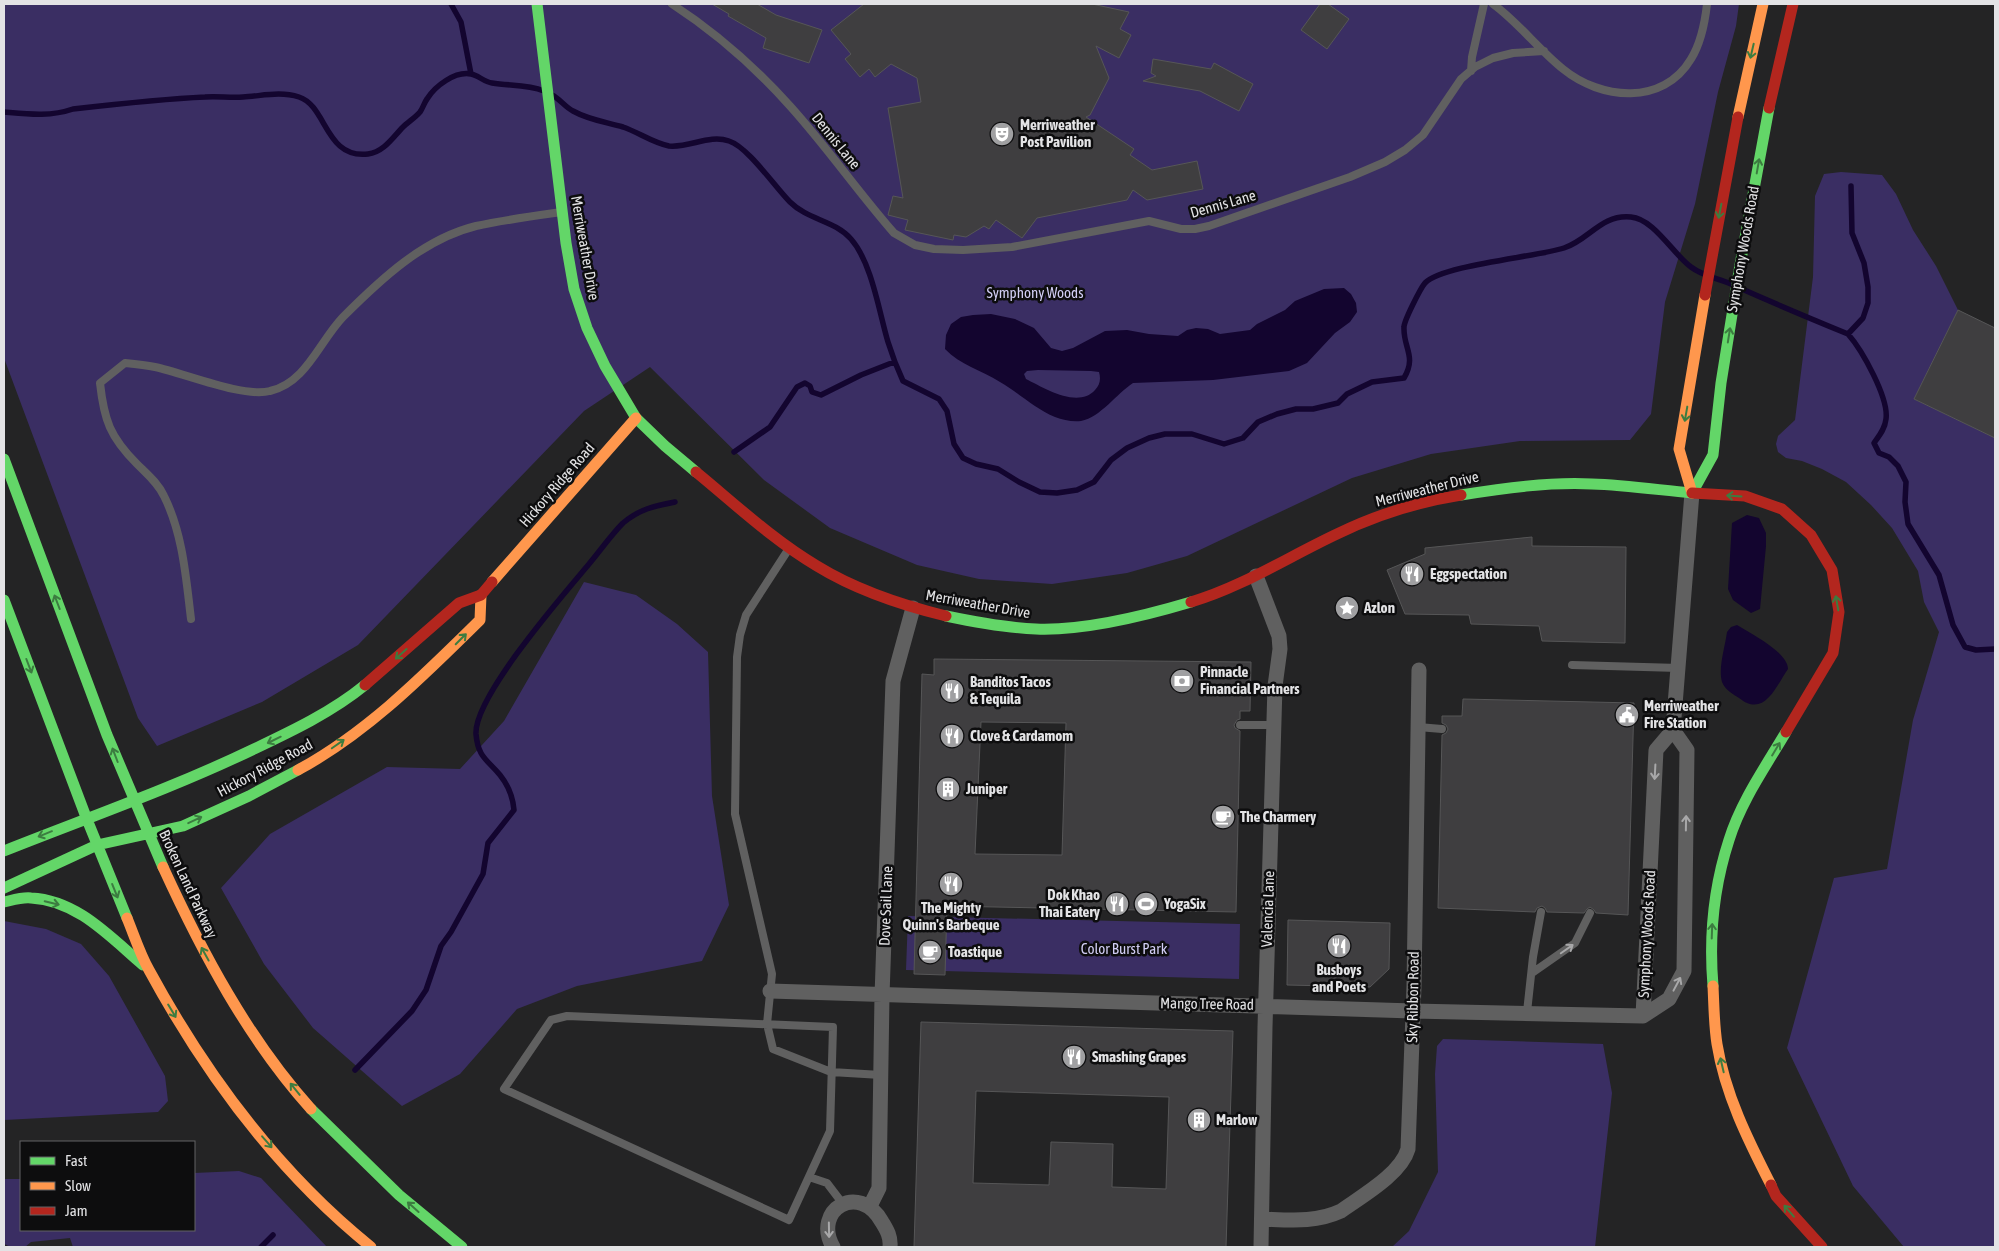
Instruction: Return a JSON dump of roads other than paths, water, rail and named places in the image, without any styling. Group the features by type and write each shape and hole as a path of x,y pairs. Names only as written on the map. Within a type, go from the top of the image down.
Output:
{"main road":[{"name":"Merriweather Drive","path":"537,4 558,183 574,289 587,328 605,366 636,418 679,458 789,548 818,567 855,586 914,608 956,618 1037,629 1074,628 1150,614 1209,597 1256,576 1337,534 1390,511 1441,498 1495,489 1560,484 1592,484 1745,496 1782,509 1810,535 1832,570 1839,612 1833,653 1751,791 1733,831 1717,891 1712,928 1712,980 1717,1044 1727,1087 1749,1142 1776,1196 1822,1247"},
{"name":"Symphony Woods Road","path":"1692,493 1680,449 1712,252 1741,100 1763,4"},
{"path":"1783,4 1789,21"},
{"name":"Symphony Woods Road","path":"1692,493 1713,455 1721,383 1740,265 1763,137 1793,4"},
{"name":"Hickory Ridge Road","path":"4,851 86,817 213,770 286,734 346,700 391,664 458,603 482,595 636,418"},
{"name":"Broken Land Parkway","path":"4,459 133,800 193,933 221,982 250,1029 293,1088 326,1126 392,1189 436,1228 462,1247"},
{"name":"Hickory Ridge Road","path":"4,888 97,845 183,826 249,796 309,764 376,718 414,685 480,620 482,595"},
{"path":"4,600 86,817 148,969 205,1063 248,1121 295,1174 350,1230 371,1247"},
{"path":"4,902 25,898 61,905 75,910 86,916 148,969"}],"street":[{"name":"Symphony Woods Road","path":"1643,1016 1656,750 1673,730 1692,493"},
{"name":"Valencia Lane","path":"1256,576 1279,636 1280,649 1275,686 1266,1005 1262,1247"},
{"name":"Dove Sail Lane","path":"870,1206 879,1188 882,996 893,681 914,608"},
{"name":"Sky Ribbon Road","path":"1262,1219 1311,1220 1333,1215 1369,1190 1402,1163 1406,1157 1410,1142 1419,670"},
{"name":"Symphony Woods Road","path":"1643,1016 1669,999 1684,971 1687,750 1673,730"},
{"name":"Mango Tree Road","path":"770,991 882,996 1643,1016"},
{"path":"833,1247 828,1235 827,1226 830,1217 836,1209 844,1204 853,1202 870,1206 876,1212 888,1232 890,1247"}],"lane":[{"name":"Dennis Lane","path":"672,4 713,34 747,63 790,106 894,233 915,245 934,249 963,250 1012,247 1149,221 1181,229 1209,226 1350,178 1392,158 1406,150 1423,135 1460,80 1471,71 1493,58 1513,53 1544,51"},
{"path":"1471,71 1484,4"},
{"path":"1493,4 1563,69 1583,83 1603,91 1620,94 1651,90 1675,78 1692,59 1705,20 1708,4"},
{"path":"191,619 183,559 174,521 164,495 150,476 115,438 103,412 100,383 125,363 155,367 247,392 268,392 283,387 297,377 341,319 380,281 418,252 446,237 475,226 562,212"},
{"path":"789,548 746,615 740,635 738,657 734,814 772,974 767,1024 773,1050 831,1072 881,1075"},
{"path":"1572,665 1679,668"},
{"path":"1240,725 1274,725"},
{"path":"1418,728 1442,729"},
{"path":"1527,1012 1541,912"},
{"path":"1532,973 1575,943 1590,913"},
{"path":"567,1016 833,1027 831,1072 830,1131 789,1220 504,1089 550,1020 567,1016"},
{"path":"809,1177 827,1183 844,1204"}],"waterway":[{"path":"451,4 461,22 471,74"},
{"path":"4,112 47,114 73,109 156,100 285,94 299,97 308,102 316,110 335,141 343,148 354,153 368,154 374,153 388,144 420,112 435,89 452,77 471,74 489,82 525,86 544,91"},
{"path":"552,95 579,114 623,127 663,145 677,146 722,139 729,141 744,151 797,208 837,228 851,239 870,274 888,342 903,381 939,399 947,411 954,444 963,458 976,464 998,469 1040,492 1057,493 1077,490 1094,482 1111,460 1127,448 1149,438 1165,434 1192,434 1224,444 1243,438 1258,422 1277,414 1296,409 1313,409 1338,403 1347,394 1372,382 1404,378 1409,364 1404,327 1425,283 1450,271 1469,266 1564,248 1611,219 1621,217 1639,219 1655,230 1684,261 1696,270 1848,334 1854,341 1879,387 1886,410 1886,419 1882,432 1874,443 1879,453 1889,457 1898,466 1906,482 1905,502 1908,524 1939,575 1953,625 1965,647 1976,650 1995,649"},
{"path":"1848,334 1863,318 1868,303 1868,287 1864,263 1852,233 1851,186"},
{"path":"734,452 770,427 797,387 805,383 810,386 812,392 821,395 861,375 894,362"},
{"path":"355,1070 412,1011 426,990 441,946 451,932 483,874 488,843 514,810 511,796 505,783 481,754 477,742 476,734 479,717 489,696 504,672 541,622 623,523 635,514 675,502"},
{"path":"261,1247 273,1235"}],"place":[{"name":"Merriweather Post Pavilion","path":"1002,134"},
{"name":"Eggspectation","path":"1412,574"},
{"name":"Azlon","path":"1347,608"},
{"name":"Pinnacle Financial Partners","path":"1182,681"},
{"name":"Banditos Tacos & Tequila","path":"952,691"},
{"name":"Merriweather Fire Station","path":"1627,715"},
{"name":"Clove & Cardamom","path":"952,736"},
{"name":"Juniper","path":"948,789"},
{"name":"The Charmery","path":"1223,817"},
{"name":"The Mighty Quinn's Barbeque","path":"951,884"},
{"name":"Dok Khao Thai Eatery","path":"1117,904"},
{"name":"YogaSix","path":"1146,904"},
{"name":"Busboys and Poets","path":"1339,946"},
{"name":"Toastique","path":"930,952"},
{"name":"Smashing Grapes","path":"1074,1057"},
{"name":"Marlow","path":"1199,1120"}],"park label":[{"name":"Symphony Woods","path":"1035,293"},
{"name":"Color Burst Park","path":"1124,949"}]}
